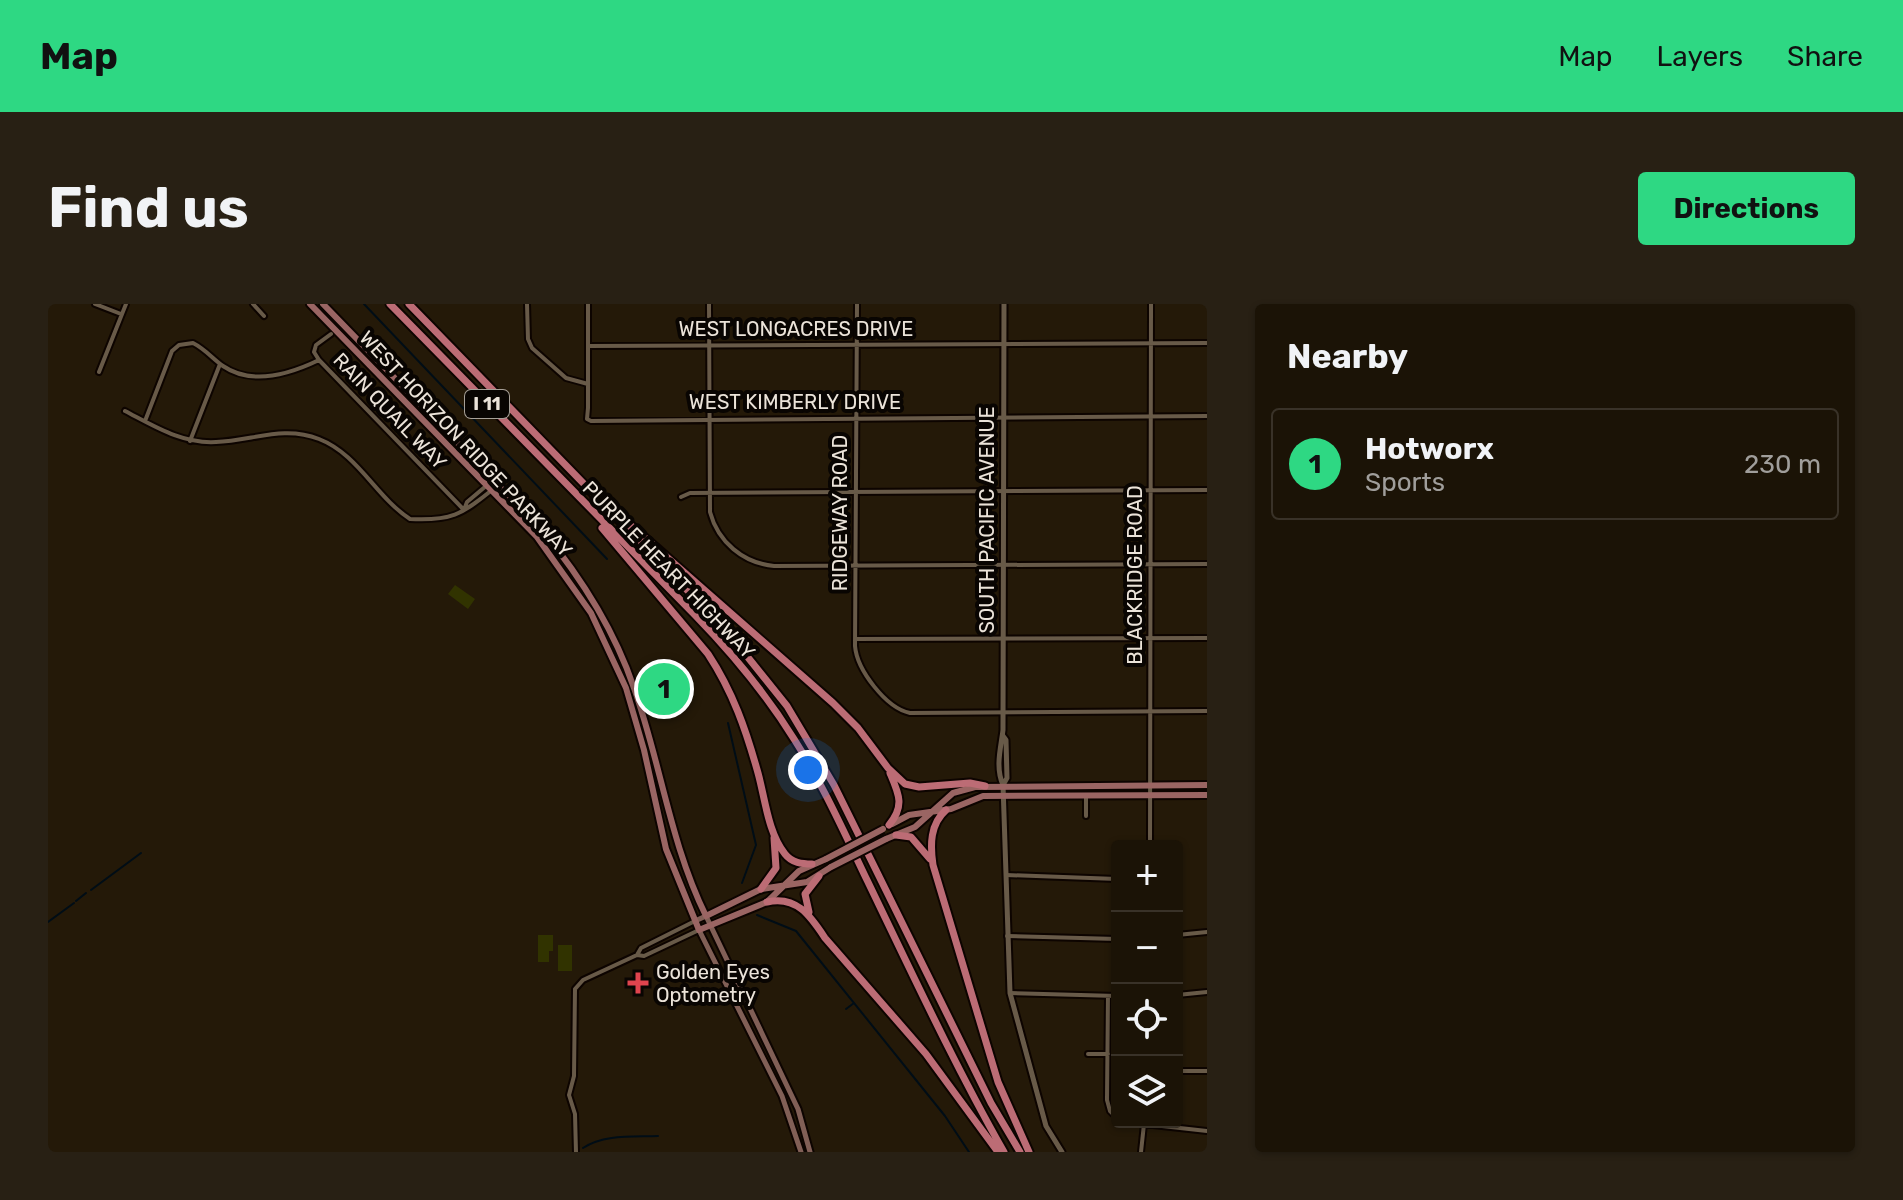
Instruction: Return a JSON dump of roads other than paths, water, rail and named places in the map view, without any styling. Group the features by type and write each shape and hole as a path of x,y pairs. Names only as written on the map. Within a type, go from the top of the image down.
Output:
{"highway":[{"name":"PURPLE HEART HIGHWAY","path":"390,304 720,641 757,685 794,738 832,808 1004,1152"},
{"name":"PURPLE HEART HIGHWAY","path":"409,304 726,630 760,670 801,727 834,785 991,1103 1020,1152"},
{"path":"580,480 833,703 858,728 901,782 914,787 970,783 985,786"},
{"path":"584,504 708,654 721,674 742,718 773,828 787,857 800,864 812,864"},
{"path":"886,827 898,814 901,801 888,768"},
{"path":"946,810 938,818 934,829 931,847 933,865 998,1082 1029,1152"},
{"path":"761,889 776,868 773,828"},
{"path":"896,835 911,837 933,865"},
{"path":"819,876 804,897 811,917 825,938 926,1054 998,1152"},
{"path":"767,902 789,901 811,917"}],"main road":[{"name":"WEST HORIZON RIDGE PARKWAY","path":"310,304 333,331 341,335 490,487 573,577 621,673 640,721 666,849 699,930"},
{"name":"WEST HORIZON RIDGE PARKWAY","path":"323,304 526,513 607,625 625,663 681,859 798,1109 810,1152"},
{"path":"330,311 335,322 333,331"},
{"path":"490,487 494,485 517,509 526,513"},
{"path":"608,646 614,646 625,663"},
{"path":"695,921 761,889 802,883 819,876 886,839 912,829 953,793 1003,785 1207,785"},
{"path":"654,797 664,795"},
{"path":"801,1152 789,1112 699,930 767,902 799,871 909,815 946,810 979,797 1004,795 1207,795"},
{"path":"760,1051 768,1046"}],"street":[{"path":"95,304 121,314"},
{"path":"99,372 126,304"},
{"path":"253,304 264,316"},
{"path":"527,304 527,333 532,348 566,378 588,384 588,304"},
{"path":"709,304 709,492 712,520 730,546 748,560 761,564 856,565 1207,564"},
{"name":"RIDGEWAY ROAD","path":"857,304 856,656 884,697 897,709 910,713 1003,712"},
{"name":"SOUTH PACIFIC AVENUE","path":"1004,304 1003,736 1007,749 1007,778 1003,785 1010,993 1046,1126 1062,1152"},
{"name":"BLACKRIDGE ROAD","path":"1150,840 1151,304"},
{"name":"RAIN QUAIL WAY","path":"333,331 314,348 319,360 464,510"},
{"path":"145,421 172,351 187,343 201,347 231,371 269,378 319,360"},
{"name":"WEST LONGACRES DRIVE","path":"588,346 1207,343"},
{"path":"190,441 220,364"},
{"name":"WEST KIMBERLY DRIVE","path":"588,384 587,419 1207,416"},
{"path":"125,411 190,441 216,442 268,433 319,438 345,455 410,519 451,518 470,508 490,487"},
{"path":"681,497 709,492 1207,490"},
{"path":"855,639 1207,638"},
{"path":"1003,712 1207,711"},
{"path":"1086,795 1086,816"},
{"path":"1006,875 1111,879"},
{"path":"637,955 641,948 695,921"},
{"path":"576,1152 575,1114 569,1095 574,1076 575,989 583,980 699,930"},
{"path":"1183,934 1207,932"},
{"path":"1007,936 1111,939"},
{"path":"1183,994 1207,992"},
{"path":"1010,993 1108,996 1107,1100 1111,1108"},
{"path":"1088,1054 1108,1054"},
{"path":"1183,1071 1207,1071"},
{"path":"1141,1152 1144,1128"},
{"path":"1180,1128 1207,1131"}],"waterway":[{"path":"364,304 607,559"},
{"path":"728,723 756,845 742,883"},
{"path":"91,890 141,853"},
{"path":"76,901 86,893"},
{"path":"48,922 74,903"},
{"path":"757,915 796,931 945,1116 969,1152"},
{"path":"846,1009 854,1003"},
{"path":"583,1148 609,1138 658,1136"}],"place":[{"name":"Hotworx","path":"664,689"},
{"name":"Golden Eyes Optometry","path":"638,983"}]}
